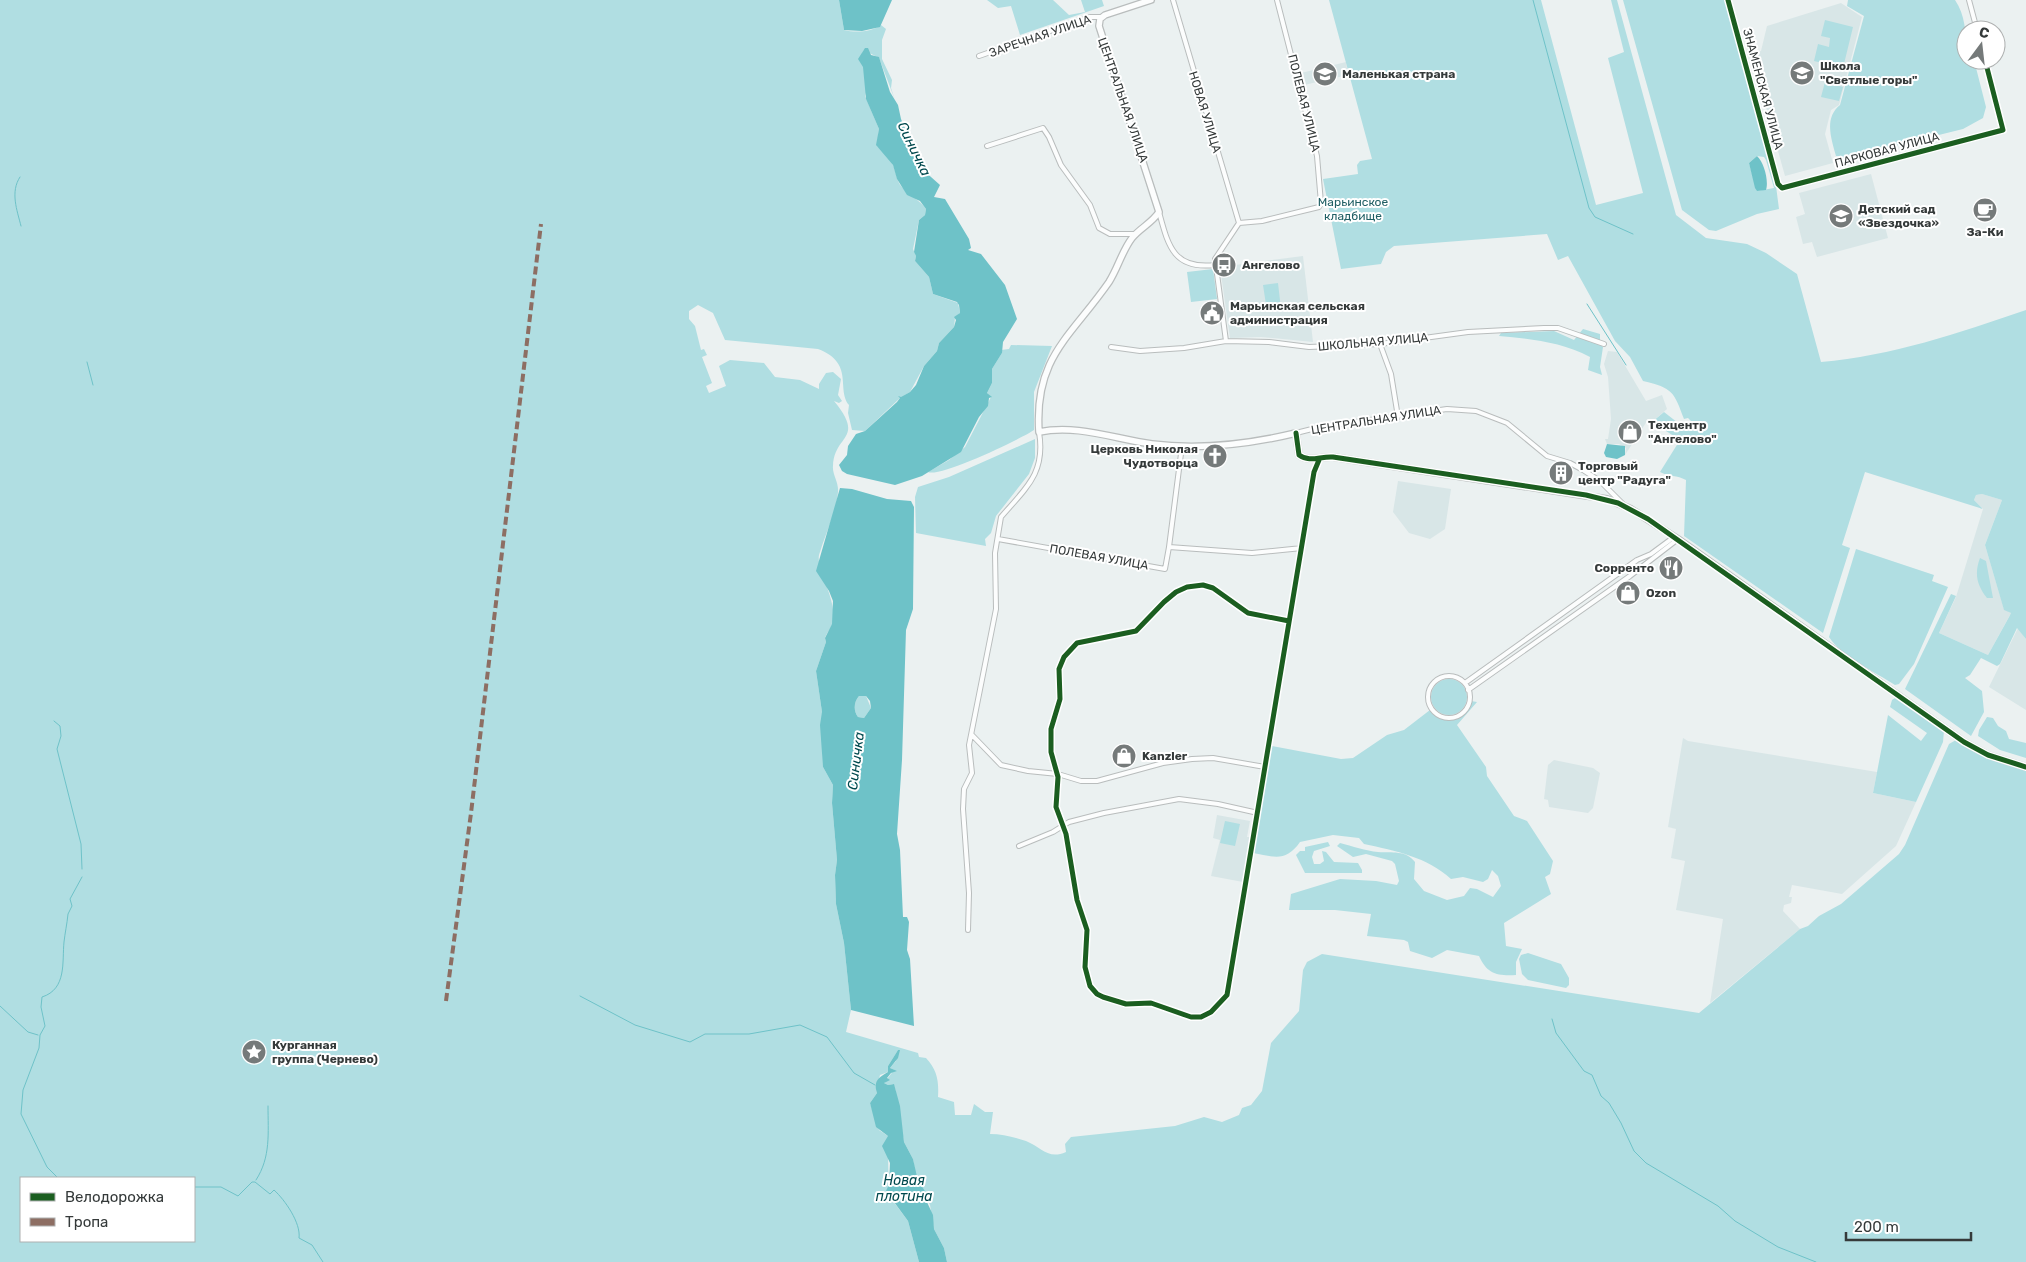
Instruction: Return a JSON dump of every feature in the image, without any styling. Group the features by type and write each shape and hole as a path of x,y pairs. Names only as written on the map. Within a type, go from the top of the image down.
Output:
{"street":[{"path":"1101,17 1152,0"},
{"name":"НОВАЯ УЛИЦА","path":"1173,0 1239,223"},
{"name":"ПОЛЕВАЯ УЛИЦА","path":"1239,223 1262,221 1319,207 1322,200 1317,156 1277,0"},
{"name":"ЗНАМЕНСКАЯ УЛИЦА","path":"1728,0 1778,184"},
{"path":"1969,0 1974,20"},
{"name":"ЗАРЕЧНАЯ УЛИЦА","path":"979,56 1090,17 1101,17"},
{"name":"ЦЕНТРАЛЬНАЯ УЛИЦА","path":"1101,17 1099,22 1100,32 1173,254 1196,265 1215,266"},
{"name":"ПАРКОВАЯ УЛИЦА","path":"1778,184 1785,188 2003,130 1988,70"},
{"path":"987,146 1043,128 1061,165 1090,204 1099,228 1110,234 1135,234"},
{"path":"968,930 968,885 962,809 964,789 972,773 969,745 996,609 996,553 1002,517 1026,488 1038,468 1042,452 1039,432 1040,390 1050,364 1068,334 1110,280 1135,234 1150,223 1159,212"},
{"path":"1226,341 1215,259 1239,223"},
{"name":"ШКОЛЬНАЯ УЛИЦА","path":"1111,347 1147,350 1184,348 1226,341 1269,342 1309,347 1380,344 1468,332 1544,328 1558,328 1604,344"},
{"path":"1380,344 1391,374 1398,417"},
{"name":"ЦЕНТРАЛЬНАЯ УЛИЦА","path":"1039,432 1069,429 1152,444 1182,446 1244,442 1320,427 1456,409 1497,418 1516,428 1547,456 1576,466 1600,481 1624,505"},
{"path":"1296,433 1299,455 1319,460 1332,457 1556,490 1594,496 1624,505 1676,538 1964,742 1988,755 2026,767"},
{"path":"1182,446 1169,547 1252,554 1302,548"},
{"path":"1289,621 1248,613 1213,588 1203,586 1187,587 1176,592 1136,631 1077,643 1064,657 1058,669 1060,699 1051,730 1051,752 1058,774 1056,802 1058,815 1066,834 1077,900 1087,930 1086,972 1092,990 1099,996 1122,1003 1151,1003 1180,1015 1197,1017 1215,1010 1225,999 1228,991 1314,472 1319,460"},
{"path":"1464,683 1637,560 1651,554 1676,538"},
{"path":"1468,690 1630,576 1676,538"},
{"name":"ПОЛЕВАЯ УЛИЦА","path":"998,539 1165,568 1169,547"},
{"path":"1447,676 1460,679 1464,683 1468,690 1468,705 1459,714 1446,717 1434,711 1430,706 1428,693 1435,681 1447,676"},
{"path":"972,735 1001,765 1028,771 1058,774 1076,781 1097,781 1163,763 1207,758 1265,768"},
{"path":"1019,846 1063,827 1070,822 1104,813 1183,798 1258,813"}],"shaded area":[{"name":"Школа \"Светлые горы\"","path":"1841,3 1862,17 1839,105 1831,110 1825,134 1833,163 1785,176 1751,54 1761,51 1767,26"},
{"name":"Маленькая страна","path":"1346,62 1348,75 1304,85 1301,73"},
{"name":"Детский сад «Звездочка»","path":"1871,174 1888,238 1817,257 1812,242 1803,244 1796,217 1805,214 1799,193"},
{"path":"1303,256 1313,342 1261,337 1230,338 1220,267"},
{"path":"1608,351 1617,352 1646,401 1662,395 1667,409 1652,422 1647,421 1625,455 1626,448 1619,444 1607,444 1605,439 1608,439 1611,419 1608,377 1604,364"},
{"path":"1398,481 1451,489 1445,529 1430,539 1409,533 1393,512"},
{"path":"1982,494 2002,500 1985,545 2004,609 2011,613 1988,655 1939,633 1956,597 1983,509 1974,500 1976,495"},
{"path":"2018,628 2026,639 2026,710 1989,687"},
{"path":"1683,738 1688,741 1877,772 1873,793 1916,802 1896,846 1842,894 1792,885 1789,897 1792,897 1791,903 1784,905 1783,911 1800,929 1710,1003 1723,919 1676,910 1685,861 1671,858 1676,829 1668,827"},
{"path":"1554,760 1593,768 1600,773 1593,808 1588,813 1549,807 1548,800 1544,799 1548,765"},
{"path":"1217,815 1250,821 1247,837 1250,837 1243,882 1211,876 1220,840 1213,838"}],"green space":[{"path":"0,0 839,0 844,30 863,31 881,25 886,29 882,40 882,59 892,80 891,88 895,100 879,58 864,50 862,53 867,89 865,96 879,129 877,146 891,160 901,186 926,209 925,215 919,220 913,249 916,256 915,261 929,277 933,294 958,303 960,313 955,318 954,327 939,343 937,351 924,366 910,392 900,398 865,431 852,430 841,369 837,361 829,355 818,349 725,340 713,313 698,305 689,311 689,319 695,326 701,350 704,349 707,355 702,357 712,383 706,386 709,393 726,386 719,366 730,360 764,363 775,377 800,380 819,389 819,384 826,373 833,372 841,379 838,395 842,401 839,403 834,401 843,414 848,430 835,456 833,469 838,489 837,500 819,555 820,568 832,604 833,621 825,638 826,642 816,671 822,712 823,767 833,785 832,803 837,860 835,875 836,904 844,943 851,1010 846,1032 918,1053 919,1057 926,1058 933,1067 936,1076 938,1097 954,1102 955,1115 971,1115 974,1104 985,1112 993,1112 990,1134 1004,1135 1021,1140 1049,1154 1060,1154 1066,1152 1065,1144 1071,1137 1175,1126 1204,1117 1222,1122 1239,1115 1242,1108 1251,1105 1262,1091 1271,1043 1299,1011 1303,970 1307,962 1322,954 1699,1013 1800,929 1808,926 1819,916 1841,904 1899,854 1905,845 1949,744 1956,740 1999,762 2026,770 2026,1262 947,1262 944,1248 934,1229 930,1205 916,1177 913,1159 904,1142 895,1088 893,1084 888,1085 884,1083 894,1070 890,1068 896,1061 898,1050 888,1066 888,1072 880,1075 876,1089 877,1093 870,1103 879,1130 888,1136 887,1193 908,1221 919,1262 0,1262"},
{"path":"987,0 1053,0 1069,15 1085,12 1081,0 1102,0 1104,6 1020,35 1011,6 998,8"},
{"name":"Марьинское кладбище","path":"1329,0 1541,0 1596,205 1643,193 1608,58 1624,52 1611,0 1617,0 1676,215 1706,238 1747,244 1766,253 1797,274 1821,362 1873,355 1899,349 1950,335 2026,310 2026,639 2017,628 2000,664 1997,666 1981,658 1970,675 1965,678 1982,691 1984,712 1971,736 1905,689 1951,594 1956,596 1939,633 1988,655 2009,617 2011,613 2004,610 1985,545 2002,500 1982,494 1976,495 1974,500 1983,509 1865,472 1842,545 1850,548 1823,633 1684,536 1686,480 1660,472 1680,440 1652,422 1664,412 1682,426 1691,429 1693,423 1688,418 1684,419 1678,403 1671,392 1661,386 1643,381 1630,357 1615,341 1568,256 1558,260 1547,234 1394,246 1386,252 1381,264 1341,269 1323,179 1358,174 1357,165 1360,161 1372,159"},
{"path":"1623,0 1725,0 1776,186 1779,209 1757,214 1716,231 1709,230 1682,210","holes":["1757,156 1764,157 1774,188 1757,191 1749,163"]},
{"path":"1848,0 1955,0 1964,20 1956,20 1956,70 1977,70 1986,107 1983,118 1963,129 1846,158 1836,156 1830,122 1835,110 1840,105 1864,16 1847,6"},
{"path":"1825,20 1853,27 1843,68 1814,61 1818,44 1829,47 1830,38 1821,36"},
{"path":"1825,82 1843,87 1839,101 1821,97"},
{"path":"1213,269 1217,299 1191,302 1187,272"},
{"path":"1278,283 1281,309 1267,311 1263,285"},
{"path":"1583,329 1600,334 1600,344 1603,347 1600,367 1602,375 1588,370 1590,357 1579,352 1546,342 1499,336 1501,333 1554,331 1574,340"},
{"path":"1011,345 1052,346 1034,392 1034,430 998,449 963,464 935,472 928,472 949,460 965,447 991,397 987,393 992,383 992,369 1002,353 1001,350 1009,349"},
{"path":"1035,439 1035,458 1029,474 996,516 991,533 985,539 986,546 916,533 915,497 918,487 949,477"},
{"path":"1856,549 1934,575 1932,581 1948,587 1914,664 1899,684 1895,685 1859,663 1842,651 1829,637"},
{"path":"1980,558 1986,561 1993,598 1987,598 1979,584 1977,569"},
{"path":"1449,679 1462,684 1467,697 1462,710 1449,715 1436,710 1431,697 1436,684"},
{"path":"859,696 866,696 871,708 864,718 858,717 855,712 855,703"},
{"path":"1895,698 1944,731 1943,742 1916,802 1873,793 1888,715 1921,741 1927,733 1890,707 1892,700"},
{"path":"1471,701 1477,702 1457,725 1486,767 1487,776 1514,816 1527,821 1553,861 1550,874 1545,877 1551,894 1504,923 1506,946 1522,949 1516,962 1516,975 1493,973 1485,967 1479,956 1447,950 1432,958 1410,951 1408,942 1404,940 1367,936 1371,914 1335,910 1289,910 1291,894 1340,879 1376,881 1397,885 1399,881 1395,864 1392,861 1366,854 1353,857 1337,846 1340,843 1369,851 1403,854 1411,858 1415,862 1414,879 1424,891 1447,900 1464,896 1470,888 1477,889 1493,897 1501,886 1498,876 1492,870 1488,879 1483,882 1463,877 1451,879 1442,871 1421,860 1410,856 1388,849 1364,844 1359,838 1333,835 1300,842 1290,853 1285,855 1274,857 1253,853 1272,746 1341,759 1353,758 1387,735 1404,730 1430,710 1441,718 1453,719 1464,713"},
{"path":"1987,717 1993,718 1998,726 2006,731 2009,739 2026,743 2026,758 2000,750 1978,736 1979,730"},
{"path":"1225,821 1240,824 1235,846 1220,843"},
{"path":"1328,842 1330,846 1314,851 1312,857 1314,864 1320,864 1324,861 1322,851 1326,852 1334,862 1358,863 1362,873 1305,873 1296,855 1300,851 1305,851 1305,847"},
{"path":"1528,953 1561,964 1569,978 1569,985 1566,988 1528,980 1522,974 1519,959 1521,955"}],"water":[{"path":"839,0 892,0 880,27 862,31 844,30"},
{"path":"865,48 868,48 871,55 879,57 890,92 898,105 901,119 922,169 940,185 934,197 945,199 969,239 971,248 968,250 981,254 1005,285 1017,319 1003,342 1002,353 992,369 992,383 987,393 992,397 989,398 988,406 979,417 961,452 922,476 895,485 847,474 842,471 839,465 847,455 848,446 856,434 865,431 897,402 900,398 898,396 901,397 910,392 916,385 924,366 937,351 939,343 954,327 956,320 954,317 960,313 957,302 933,294 929,277 915,261 916,256 914,252 919,220 925,215 926,209 920,201 907,195 897,179 893,165 876,145 879,129 866,99 863,67 858,59"},
{"path":"1757,156 1765,172 1766,190 1757,191 1755,188 1749,163"},
{"path":"1607,444 1625,446 1625,455 1617,459 1606,457 1604,453"},
{"name":"Синичка","path":"840,488 852,489 887,499 911,501 914,507 913,609 906,630 902,760 897,834 900,850 903,917 907,917 909,922 907,950 910,959 914,1026 851,1010 844,943 836,904 835,875 837,860 832,803 833,785 823,767 820,725 822,712 816,671 826,642 825,638 832,624 833,601 816,571","holes":["859,696 866,696 870,701 871,708 864,718 858,717 855,709 856,701"]},
{"name":"Новая плотина","path":"898,1050 900,1050 898,1058 890,1068 897,1071 891,1073 887,1078 890,1080 884,1083 888,1085 894,1084 900,1106 904,1142 913,1159 918,1181 927,1194 926,1200 933,1215 934,1229 944,1248 947,1262 919,1262 908,1221 886,1191 889,1184 890,1163 882,1146 888,1136 876,1127 870,1103 877,1093 876,1082 888,1072 888,1066"}],"waterway":[{"path":"1533,0 1589,208 1595,217 1633,234"},
{"path":"20,177 15,189 15,195 21,226"},
{"path":"1587,304 1626,365"},
{"path":"87,362 93,385"},
{"path":"54,721 60,726 61,736 57,749 81,844 82,869"},
{"path":"57,1177 47,1167 21,1114 23,1090 39,1048 40,1035 45,1026 41,1007 42,997 56,988 62,974 68,914 72,906 70,899 82,877"},
{"path":"580,996 635,1025 690,1042 705,1034 749,1034 800,1025 827,1037 854,1073 875,1085"},
{"path":"0,1006 28,1032 38,1035"},
{"path":"1552,1019 1556,1033 1584,1071 1592,1075 1601,1096 1609,1103 1634,1151 1646,1163 1718,1206 1735,1221 1778,1247 1816,1262"},
{"path":"256,1180 266,1154 268,1106"},
{"path":"195,1187 221,1187 238,1196 252,1182 255,1182 270,1194 274,1190 295,1219 299,1238 312,1245 323,1262"}],"marked path":[{"path":"446,1001 471,813 541,224"}],"cycle path":[{"path":"1728,0 1778,184 1782,188 2003,130 1988,70"},
{"path":"1296,433 1299,455 1307,459 1333,457 1586,495 1618,503 1648,519 1964,742 1988,755 2026,767"},
{"path":"1289,621 1248,613 1213,588 1203,585 1187,587 1176,592 1164,602 1136,631 1077,643 1064,657 1059,669 1060,699 1051,729 1051,752 1058,777 1056,807 1066,834 1077,900 1087,930 1085,967 1090,986 1097,994 1126,1004 1151,1003 1191,1017 1201,1017 1211,1012 1227,995 1314,472 1319,460"}],"place":[{"name":"Школа \"Светлые горы\"","path":"1802,73"},
{"name":"Маленькая страна","path":"1325,74"},
{"name":"За-Ки","path":"1985,210"},
{"name":"Детский сад «Звездочка»","path":"1841,216"},
{"name":"Ангелово","path":"1224,265"},
{"name":"Марьинская сельская администрация","path":"1212,313"},
{"name":"Техцентр \"Ангелово\"","path":"1630,432"},
{"name":"Церковь Николая Чудотворца","path":"1215,456"},
{"name":"Торговый центр \"Радуга\"","path":"1561,473"},
{"name":"Сорренто","path":"1671,568"},
{"name":"Ozon","path":"1628,593"},
{"name":"Kanzler","path":"1124,756"},
{"name":"Курганная группа (Чернево)","path":"254,1052"}]}
